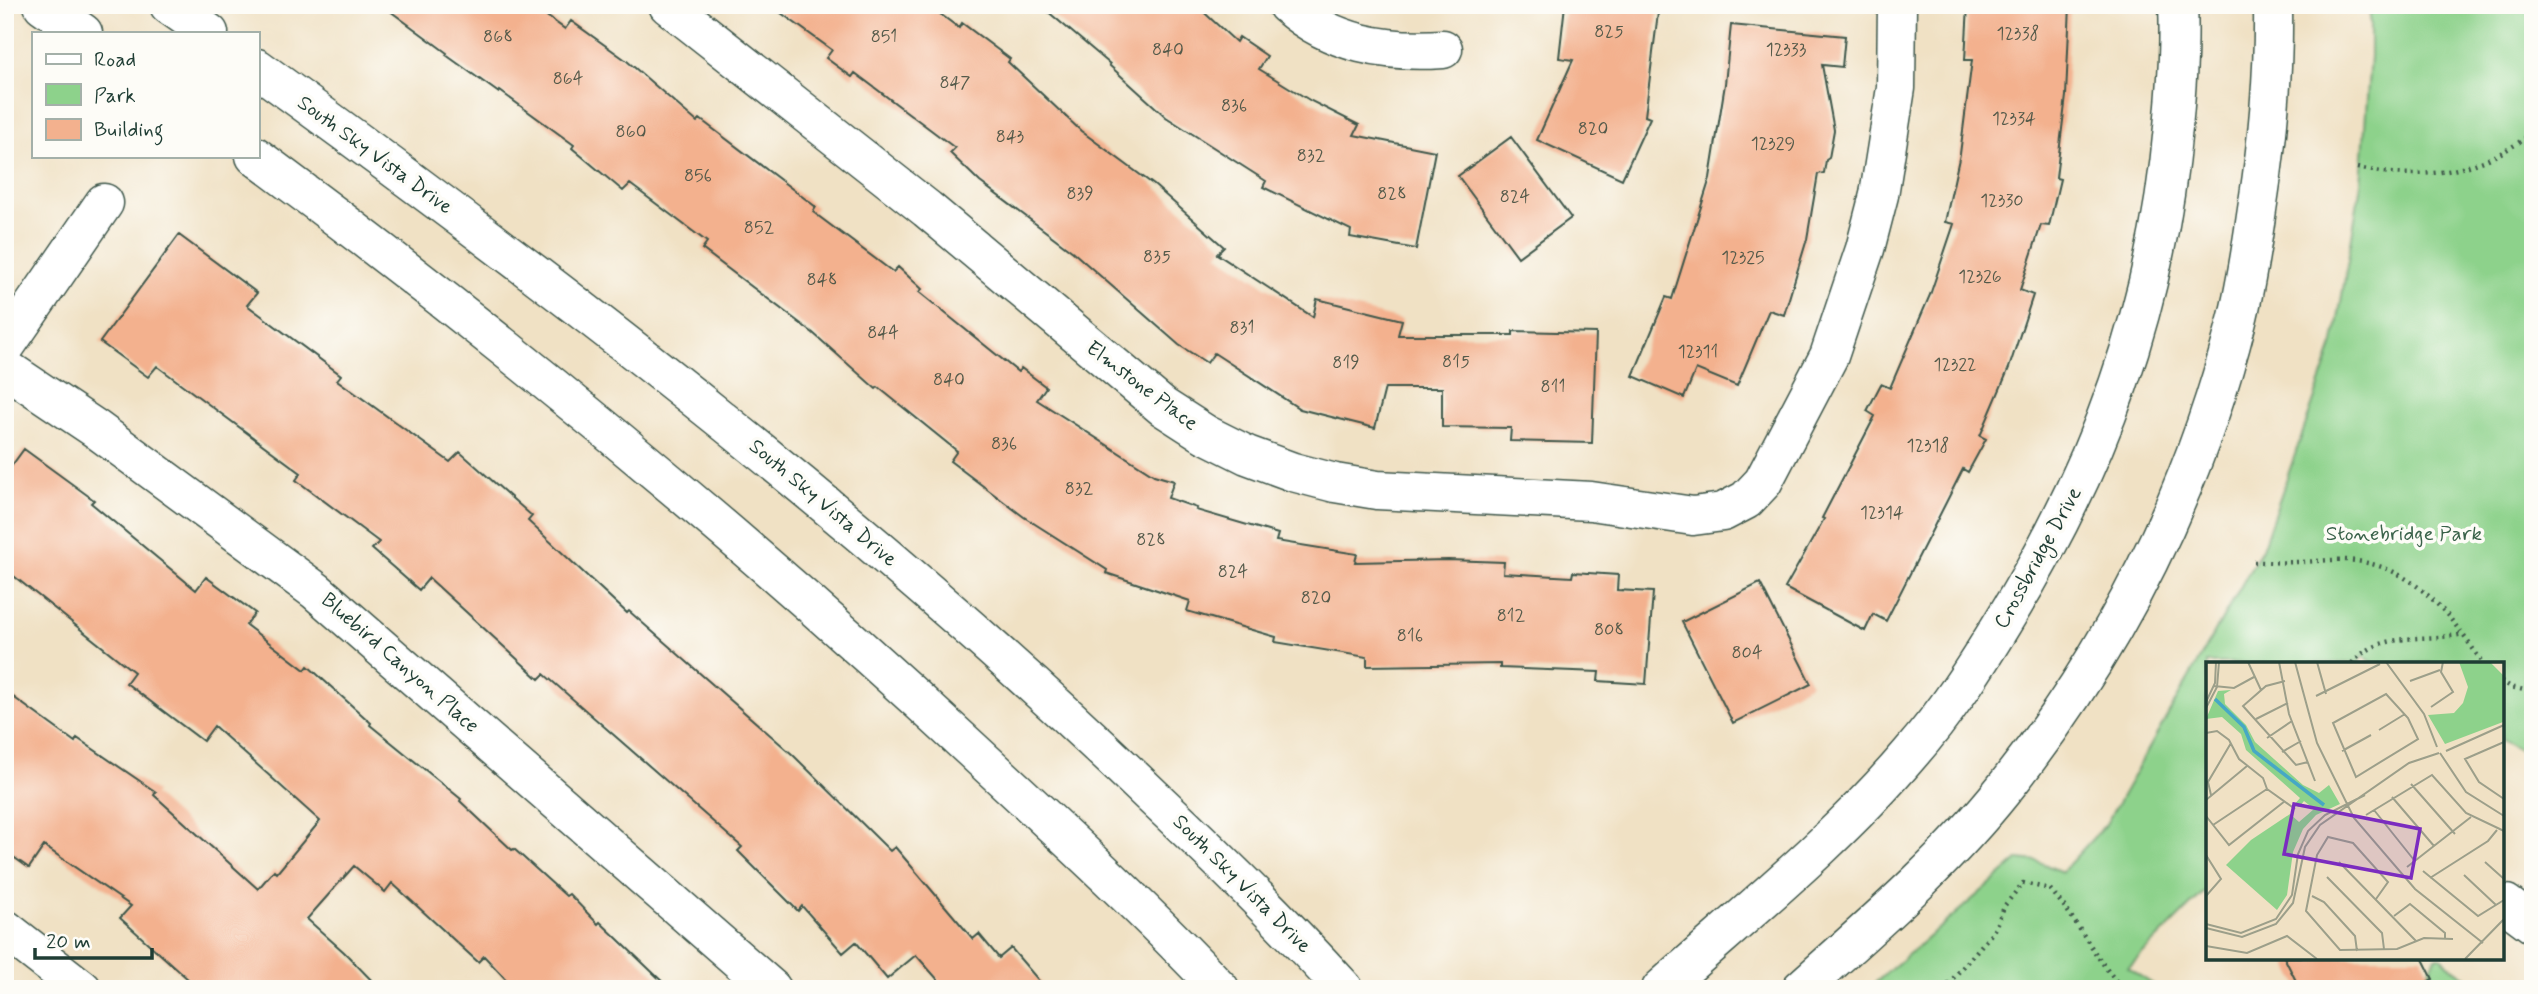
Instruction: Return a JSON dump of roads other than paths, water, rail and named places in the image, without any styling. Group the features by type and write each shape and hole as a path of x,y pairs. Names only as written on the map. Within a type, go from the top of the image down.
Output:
{"street":[{"path":"43,5 82,32"},
{"path":"169,5 208,32"},
{"name":"Elmstone Place","path":"668,5 927,209 1163,407 1205,434 1248,455 1293,472 1377,491 1591,501 1693,516 1723,512 1746,500 1763,482 1829,356 1866,249 1879,195 1896,88 1897,5"},
{"path":"1287,5 1324,31 1378,49 1443,49"},
{"name":"Crossbridge Drive","path":"1661,989 1811,855 1865,803 1910,754 1958,694 2062,521 2116,394 2151,269 2164,211 2171,147 2177,82 2178,5"},
{"path":"1801,989 1923,876 2001,792 2052,727 2137,588 2171,517 2197,449 2238,318 2251,248 2269,114 2274,41 2273,5"},
{"name":"South Sky Vista Drive","path":"259,69 494,243 687,391 946,605 1073,719 1190,832 1344,989"},
{"path":"258,158 426,285 677,488 886,670 1081,851 1220,989"},
{"path":"5,348 104,203"},
{"name":"Bluebird Canyon Place","path":"5,368 96,429 316,590 772,989"},
{"path":"5,929 82,989"}],"park label":[{"name":"Stonebridge Park","path":"2404,534"}]}
